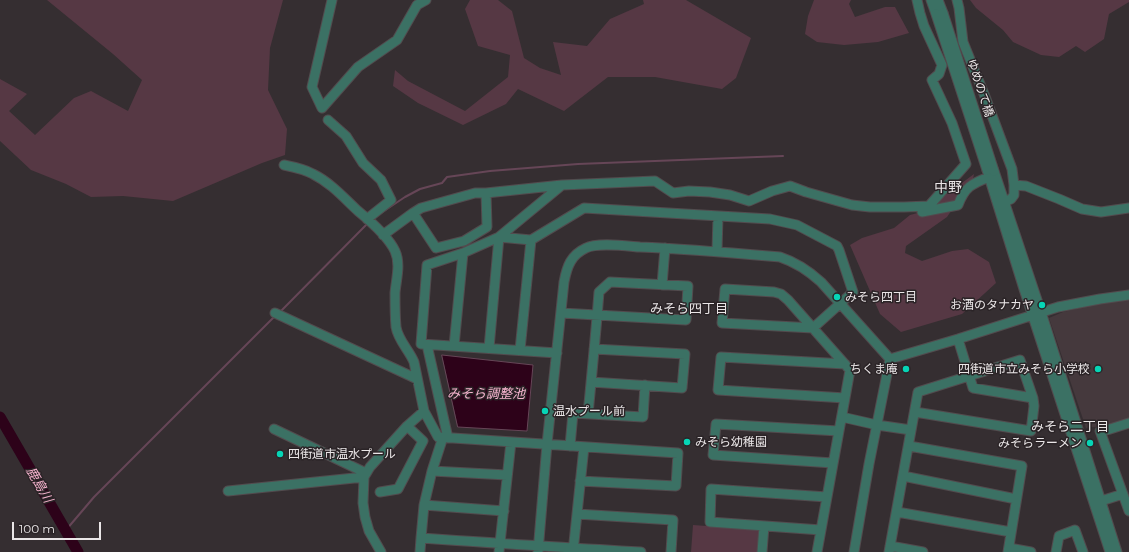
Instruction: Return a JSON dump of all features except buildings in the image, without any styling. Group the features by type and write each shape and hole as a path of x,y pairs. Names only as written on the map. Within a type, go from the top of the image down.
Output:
{"street":[{"path":"332,0 312,87 322,108 358,67 397,40 417,5 426,0"},
{"path":"383,235 421,208 475,193 562,185 655,182 673,193 689,191 710,192 730,195 749,201 772,191 790,186 852,205 870,207 929,206 966,164 952,123 932,80 939,74 942,65 924,26 917,0"},
{"path":"931,0 939,14"},
{"path":"938,0 939,14"},
{"path":"956,0 959,8 961,36 1012,169 1014,195 1011,199 1004,202"},
{"name":"ゆめのて橋","path":"939,14 990,173"},
{"path":"942,65 968,55"},
{"path":"328,120 346,136 363,163 381,180 391,200 367,219"},
{"path":"284,165 301,169 313,174 334,188 383,235 395,250 398,262 395,295 396,328 414,362 424,411 438,437 678,453 676,486 580,481"},
{"path":"904,207 909,213 916,213 958,205 962,194 970,185 990,173"},
{"path":"990,173 1004,202 1110,552"},
{"path":"990,173 1117,552"},
{"path":"557,352 421,344 427,265 463,253 499,237 562,185"},
{"path":"1014,185 1026,186 1082,209 1101,212 1129,208"},
{"path":"413,213 436,248 464,241 487,227 486,193"},
{"path":"499,237 531,240 584,208 587,208 770,219 797,225 837,246 853,292 813,328 722,323 725,289 774,292 781,294 788,300 813,328 845,364 850,370 817,552"},
{"path":"716,252 718,216"},
{"path":"489,348 499,237"},
{"path":"520,350 531,240"},
{"path":"538,549 547,444 566,270 570,261 587,247 597,245 618,245 780,257 812,274 821,282 890,359"},
{"path":"662,284 665,248"},
{"path":"454,346 463,253"},
{"path":"561,313 597,315 686,320 688,286 610,282 600,292 597,315 588,414"},
{"path":"890,359 1058,307 1129,295"},
{"path":"275,313 417,379"},
{"path":"958,339 973,388 1033,398"},
{"path":"420,552 424,505 432,471 445,438 427,345"},
{"path":"591,382 682,388 684,354 594,349"},
{"path":"845,364 721,357 718,390 845,398"},
{"path":"854,552 890,359"},
{"path":"915,412 1030,431 1034,406 1033,398 1020,360 918,392 890,549 923,552"},
{"path":"570,446 573,413 643,417 645,385"},
{"path":"381,552 369,531 365,517 363,503 365,475 370,467 407,426 424,411"},
{"path":"842,417 911,430"},
{"path":"1129,423 1110,429 1100,430 1129,511"},
{"path":"833,463 713,455 716,424 839,431"},
{"path":"380,492 398,489 422,441 407,426"},
{"path":"274,429 365,475"},
{"path":"500,548 511,442"},
{"path":"908,446 1022,466 1008,550 1031,552"},
{"path":"573,550 584,447"},
{"path":"432,471 507,475"},
{"path":"228,491 365,475"},
{"path":"903,476 1016,499"},
{"path":"821,530 710,522 712,489 827,497"},
{"path":"1101,501 1123,494"},
{"path":"424,505 504,511"},
{"path":"897,512 1011,532"},
{"path":"577,514 673,520 671,552"},
{"path":"762,552 764,526"},
{"path":"1056,552 1059,536 1075,530 1083,552"},
{"path":"421,538 500,548 641,552"}],"shaded area":[{"path":"47,0 283,0 270,48 268,90 287,129 285,155 262,163 173,201 123,196 91,197 66,184 31,170 0,141 0,79 27,94 9,111 35,135 74,98 91,91 128,111 142,80 113,54"},
{"path":"470,0 498,0 512,11 524,58 540,68 561,75 553,42 587,46 610,19 644,4 643,0 686,0 751,38 736,78 722,89 655,77 608,77 564,111 518,89 506,104 463,125 418,103 393,86 395,70 408,81 465,111 508,77 510,55 478,46 465,9"},
{"path":"814,0 851,0 849,4 855,17 885,7 895,7 909,33 878,42 844,45 817,42 805,34 808,16"},
{"path":"970,0 1129,0 1129,2 1109,14 1104,39 1085,52 1076,46 1059,57 1041,55 1013,42 1003,30 976,8"},
{"path":"974,174 973,179 947,217 906,246 905,253 922,261 952,251 968,249 989,262 996,283 962,314 901,332 880,314 850,245 862,238 894,228 910,215 929,210 935,203"},
{"name":"四街道市立みそら小学校","path":"1129,300 1129,420 1110,425 1086,428 1049,318 1063,312 1101,303"},
{"path":"693,525 760,530 759,552 691,552"}],"water":[{"name":"みそら調整池","path":"442,355 533,365 527,431 458,427"}],"waterway":[{"path":"381,213 420,189 442,183 447,177 490,171 578,164 783,156"},
{"path":"280,312 368,223"},
{"path":"66,530 94,497 275,316"},
{"name":"鹿島川","path":"0,417 78,552"}],"place":[{"name":"みそら四丁目","path":"837,297"},
{"name":"お酒のタナカヤ","path":"1042,305"},
{"name":"ちくま庵","path":"906,369"},
{"name":"四街道市立みそら小学校","path":"1098,369"},
{"name":"温水プール前","path":"545,411"},
{"name":"みそら幼稚園","path":"687,442"},
{"name":"みそらラーメン","path":"1090,443"},
{"name":"四街道市温水プール","path":"280,454"}],"district":[{"name":"中野","path":"948,188"},
{"name":"みそら四丁目","path":"689,309"},
{"name":"みそら二丁目","path":"1070,427"}]}
